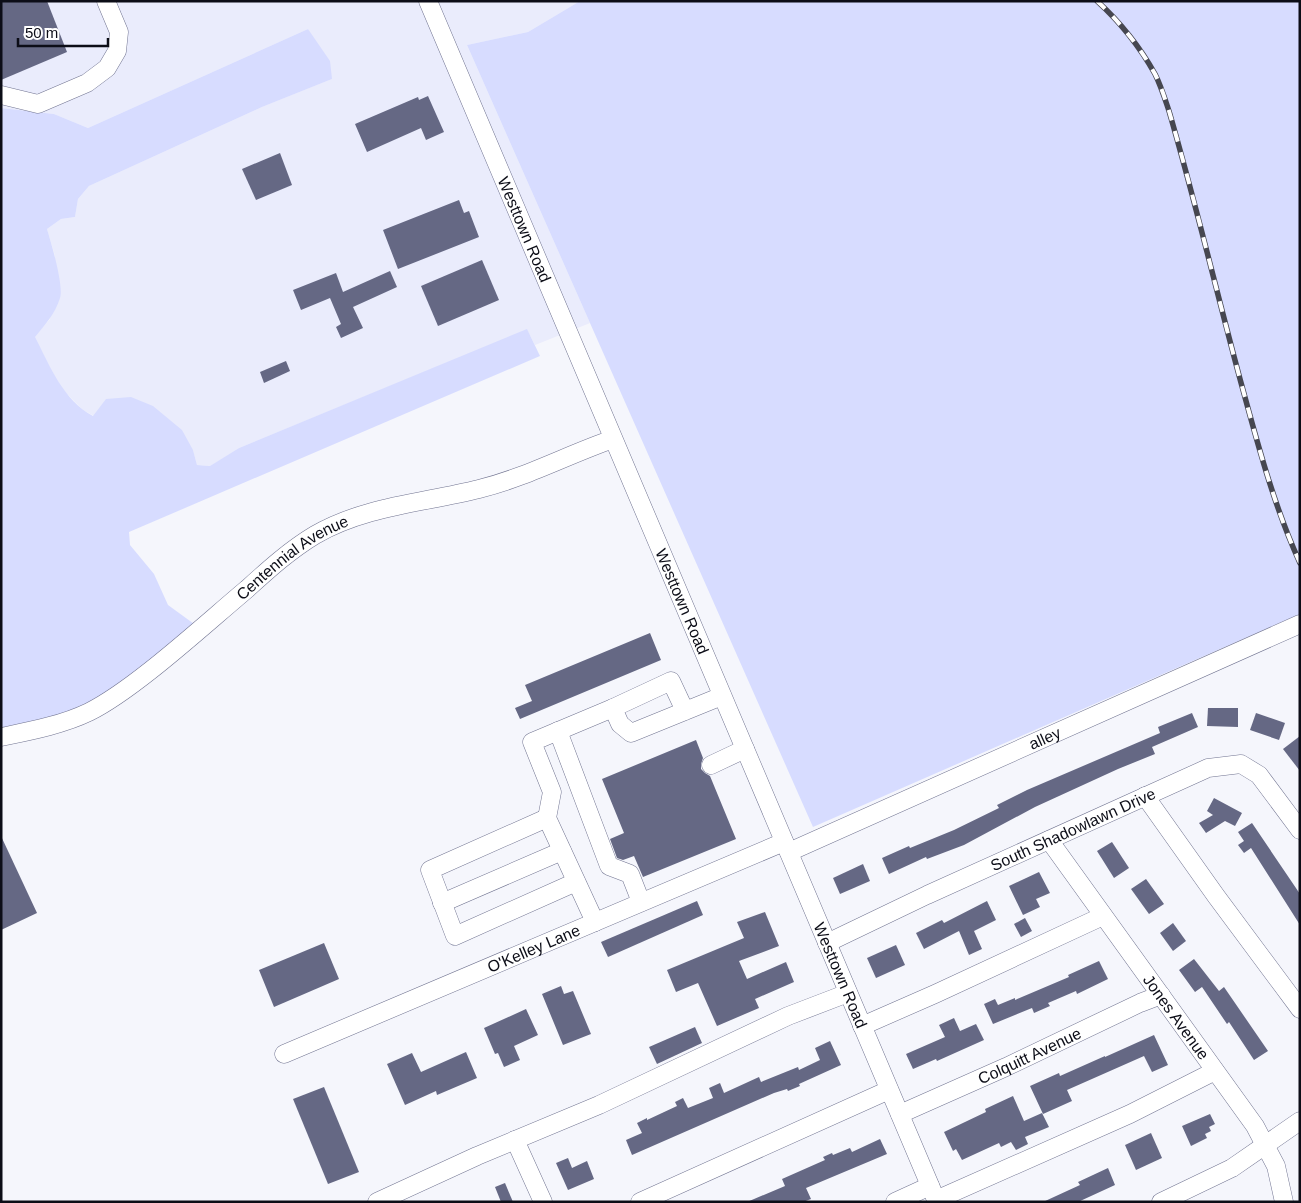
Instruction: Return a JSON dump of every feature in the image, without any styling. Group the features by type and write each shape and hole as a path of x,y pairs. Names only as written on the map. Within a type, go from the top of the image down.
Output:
{"street":[{"path":"1,95 38,104 86,83 107,68 117,51 119,32 106,1"},
{"name":"Westtown Road","path":"428,1 935,1196"},
{"name":"Centennial Avenue","path":"1,737 66,721 110,700 181,647 276,563 314,536 344,521 384,508 479,489 518,478 613,439"},
{"name":"alley","path":"787,847 1300,624"},
{"path":"595,922 547,818 552,792 532,742 613,708 671,680 685,711"},
{"path":"613,708 620,724 632,733 722,696"},
{"path":"558,732 610,866 630,874 641,902"},
{"path":"711,765 745,749"},
{"name":"South Shadowlawn Drive","path":"827,943 1208,768 1241,764 1259,774 1300,830"},
{"path":"1145,796 1300,1009"},
{"path":"547,818 430,870 455,936 576,882"},
{"name":"Jones Avenue","path":"1050,840 1255,1126 1276,1166 1284,1202"},
{"name":"O'Kelley Lane","path":"284,1054 641,902 787,847"},
{"path":"442,903 562,851"},
{"path":"862,1026 1104,916"},
{"path":"377,1202 598,1105 780,1020 848,993"},
{"name":"Colquitt Avenue","path":"900,1114 1161,995"},
{"path":"895,1202 935,1196 1130,1114 1216,1071"},
{"path":"640,1202 889,1090"},
{"path":"1160,1202 1232,1168 1300,1120"},
{"path":"515,1140 543,1202"}],"shaded area":[{"path":"1,1 580,1 528,32 467,45 590,323 535,345 527,330 239,448 211,466 197,465 193,450 94,416 83,410 61,388 34,337 50,319 55,256 47,229 61,219 75,217 78,199 89,186 262,107 332,79 308,29 88,128 54,114 1,108"},
{"path":"580,1 1300,1 1300,614 813,827 467,45 528,32"},
{"path":"308,29 330,61 332,79 262,107 89,186 78,199 75,217 61,219 47,229 61,292 53,314 35,337 65,392 73,401 93,416 106,399 131,397 153,406 182,430 193,450 197,465 210,466 239,448 527,329 540,356 129,532 130,545 154,574 168,605 201,629 110,700 1,737 1,108 54,114 88,128"}],"building":[{"path":"1,1 47,1 67,52 1,80"},
{"path":"428,96 444,132 426,140 421,128 367,152 355,124 418,97 419,100"},
{"path":"280,153 292,185 256,200 242,169"},
{"path":"459,200 464,213 469,211 479,237 398,269 383,230"},
{"path":"482,260 499,300 438,326 421,286"},
{"path":"390,271 397,287 353,307 363,328 341,338 336,327 341,324 330,298 301,310 293,290 336,273 343,292"},
{"path":"286,361 290,371 264,383 260,372"},
{"path":"650,633 661,660 520,719 515,708 532,701 525,685"},
{"path":"1208,708 1238,708 1238,727 1207,726"},
{"path":"1192,713 1198,727 1152,747 1155,754 1035,807 964,845 927,859 926,857 889,874 882,858 954,830 999,808 997,805 1027,790 1160,733 1158,727"},
{"path":"1256,713 1285,723 1279,740 1250,730"},
{"path":"1300,736 1300,771 1283,749"},
{"path":"696,740 703,758 701,769 710,776 736,839 643,877 634,856 623,860 617,858 610,839 624,833 602,779"},
{"path":"1214,798 1242,813 1235,826 1225,821 1206,833 1199,823 1213,815 1207,811"},
{"path":"1252,823 1300,894 1300,925 1251,848 1244,853 1238,845 1244,841 1238,832"},
{"path":"1,836 37,913 1,930"},
{"path":"1112,842 1129,868 1114,878 1097,851"},
{"path":"863,864 870,881 840,894 833,878"},
{"path":"1039,872 1050,893 1036,899 1040,907 1023,915 1009,886"},
{"path":"1146,879 1164,904 1149,914 1131,889"},
{"path":"697,901 703,915 608,957 601,942"},
{"path":"987,901 996,920 974,931 982,949 969,955 959,931 924,949 916,933 942,920 944,923"},
{"path":"765,912 779,946 739,961 747,979 786,962 794,982 755,999 759,1008 717,1026 698,983 676,992 667,970 744,938 737,922"},
{"path":"1025,918 1032,931 1021,937 1014,924"},
{"path":"1173,923 1186,941 1173,951 1160,933"},
{"path":"324,943 339,979 274,1007 259,970"},
{"path":"896,945 905,965 876,978 867,958"},
{"path":"1194,959 1219,991 1224,987 1268,1051 1254,1060 1229,1022 1227,1024 1202,987 1195,992 1179,970"},
{"path":"1099,961 1108,979 1077,994 1076,991 1048,1003 1050,1006 1034,1013 1032,1008 993,1024 984,1004 995,999 998,1005 1015,998 1015,1000 1069,977 1068,975"},
{"path":"561,986 564,994 573,991 591,1034 563,1045 542,994"},
{"path":"526,1009 538,1035 514,1046 520,1060 504,1067 498,1053 495,1054 484,1028"},
{"path":"954,1018 960,1031 976,1024 984,1040 937,1061 936,1059 913,1069 906,1054 945,1037 939,1025"},
{"path":"695,1027 702,1043 657,1064 649,1047"},
{"path":"1154,1035 1168,1065 1152,1072 1144,1056 1067,1090 1072,1101 1043,1114 1030,1086 1059,1073 1060,1076"},
{"path":"830,1041 841,1065 799,1084 800,1086 788,1091 787,1089 774,1093 632,1155 626,1140 642,1133 637,1123 677,1106 675,1102 683,1098 688,1108 713,1098 709,1088 720,1083 724,1093 759,1077 761,1082 798,1067 799,1070 820,1060 815,1048"},
{"path":"466,1052 477,1078 437,1095 436,1091 405,1105 387,1064 412,1053 421,1072"},
{"path":"324,1087 359,1172 328,1184 293,1099"},
{"path":"1013,1096 1024,1121 1042,1113 1049,1127 1025,1137 1028,1144 1016,1150 1011,1142 1001,1147 999,1143 962,1160 956,1149 953,1151 944,1132 986,1112 985,1109"},
{"path":"1210,1114 1215,1124 1209,1127 1211,1131 1205,1134 1207,1138 1191,1146 1182,1126"},
{"path":"1151,1133 1162,1158 1136,1170 1125,1145"},
{"path":"880,1139 887,1154 806,1188 811,1199 803,1202 747,1202 785,1186 782,1179 825,1160 823,1157 850,1148 852,1152"},
{"path":"568,1158 572,1168 587,1161 594,1179 568,1190 556,1163"},
{"path":"1108,1168 1115,1185 1078,1202 1043,1202 1080,1185 1078,1182"},
{"path":"505,1183 513,1202 501,1202 495,1187"}],"railway":[{"path":"1097,1 1122,26 1136,45 1155,74 1163,92 1188,178 1259,449 1290,541 1300,563"}]}
